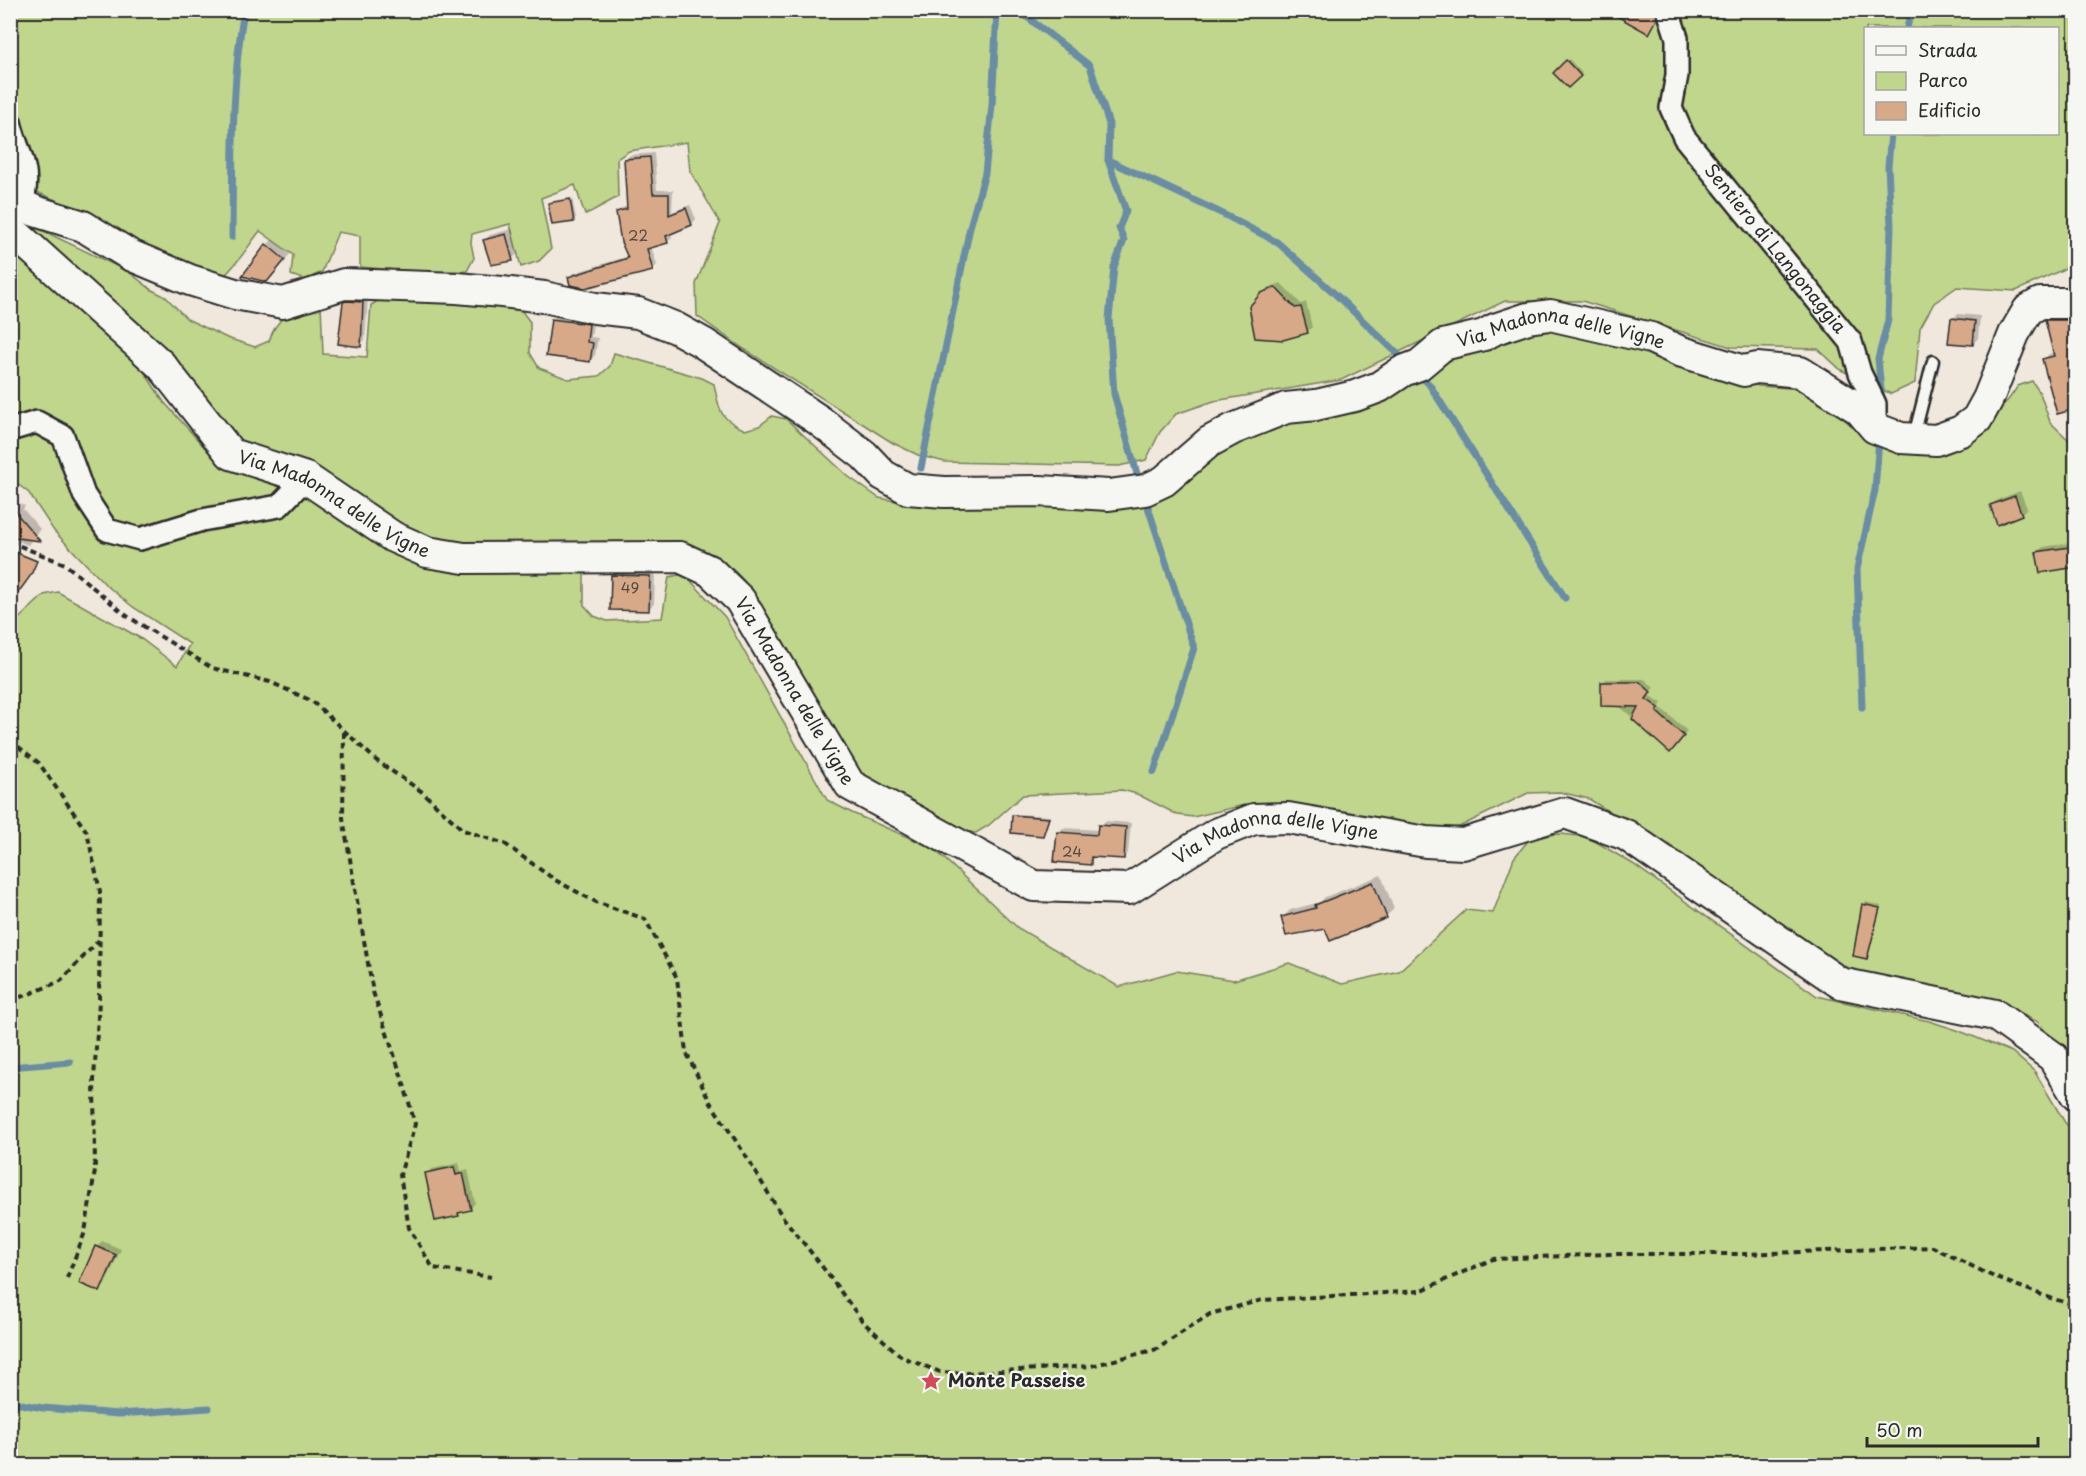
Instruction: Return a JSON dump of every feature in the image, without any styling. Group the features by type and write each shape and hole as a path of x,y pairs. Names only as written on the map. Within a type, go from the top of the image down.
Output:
{"street":[{"name":"Sentiero di Langonaggia","path":"1668,10 1677,38 1677,75 1671,108 1684,137 1851,342 1860,373 1875,404 1875,428"},
{"path":"10,122 27,177 26,193 14,211"},
{"name":"Via Madonna delle Vigne","path":"14,211 35,211 83,226 130,255 190,280 235,294 283,303 344,284 502,292 638,313 676,328 703,343 817,419 864,455 883,475 908,489 944,492 1051,491 1109,495 1145,490 1164,481 1209,442 1233,429 1286,408 1316,405 1355,396 1379,387 1403,371 1419,365 1443,345 1484,335 1528,318 1550,315 1651,338 1679,351 1744,371 1757,368 1800,372 1859,409 1875,428"},
{"name":"Via Madonna delle Vigne","path":"14,211 161,365 231,454 306,478 393,537 427,552 464,558 680,556 710,571 740,600 850,785 1034,886 1129,889 1216,834 1254,819 1288,818 1426,843 1463,844 1564,813 1626,835 1840,983 1995,1015 2053,1057 2076,1095"},
{"path":"1875,428 1901,438 1935,440 1961,431 1977,419 1988,399 2014,334 2028,310 2040,303 2076,303"},
{"path":"10,430 37,422 63,436 84,495 107,530 140,539 202,520 279,506 306,478"}],"lane":[{"path":"1913,439 1933,361"}],"path":[{"path":"10,542 65,564 127,616 212,669 270,682 312,701 377,761 421,791 463,830 505,844 555,880 596,902 645,919 677,978 686,1052 710,1102 782,1216 863,1322 902,1358 940,1372 1091,1366 1157,1349 1210,1314 1262,1300 1420,1291 1493,1259 1609,1254 1744,1254 1933,1247 1994,1277 2076,1305"},
{"path":"345,732 343,818 373,992 415,1124 400,1175 409,1228 433,1268 491,1277"},
{"path":"10,740 39,764 87,832 99,891 99,1000 94,1079 95,1171 85,1232 67,1278"},
{"path":"10,1000 61,981 99,939"}],"green space":[{"path":"10,11 2075,11 2075,267 2070,266 2016,291 1957,287 1934,303 1920,328 1915,383 1891,394 1841,370 1818,349 1731,347 1582,301 1505,301 1341,380 1214,401 1176,414 1160,432 1146,460 1119,466 945,462 918,455 893,443 744,349 697,316 696,284 720,223 690,171 687,142 629,151 617,159 618,197 585,215 575,185 541,198 551,249 539,261 521,267 510,224 472,234 474,258 467,271 419,272 360,267 360,236 338,232 322,272 305,280 291,275 293,255 260,231 225,275 210,274 123,235 79,210 11,181"},
{"path":"12,216 129,272 152,290 166,297 187,319 227,338 255,347 269,341 278,323 288,314 321,304 323,354 367,357 371,305 383,298 518,306 530,322 530,353 539,368 568,379 599,376 610,366 614,353 702,378 714,384 722,413 736,425 745,430 759,426 772,416 786,419 849,477 879,498 917,505 1086,503 1127,508 1169,491 1213,453 1274,423 1319,420 1387,397 1468,350 1528,328 1563,328 1615,341 1702,372 1759,386 1803,389 1816,395 1851,425 1889,444 1977,432 2009,399 2018,386 2032,381 2040,393 2050,422 2075,446 2075,1066 2038,1022 1992,1000 1848,969 1811,949 1686,860 1589,799 1560,792 1528,793 1459,827 1443,829 1253,803 1193,817 1178,815 1137,794 1122,790 1023,795 989,825 976,833 960,830 864,778 744,581 733,569 677,544 456,547 412,532 375,506 321,478 239,443"},
{"path":"10,248 139,364 164,402 214,458 232,469 307,494 369,534 584,568 584,605 594,616 607,621 662,618 669,577 684,574 725,617 827,800 933,848 1018,928 1119,987 1176,971 1234,980 1289,963 1342,984 1399,971 1466,910 1493,913 1514,858 1532,836 1561,834 1588,837 1633,864 1817,996 1929,1021 2012,1052 2035,1072 2075,1135 2075,1465 11,1465 11,626 44,595 58,592 140,638 177,666 190,644 133,607 106,585 54,531 29,493 11,479"}],"building":[{"path":"1606,10 1656,10 1657,19 1649,34"},
{"path":"1566,60 1581,76 1568,88 1553,73"},
{"path":"650,157 653,194 669,194 669,215 686,208 692,225 666,236 668,243 647,249 653,271 585,288 570,285 568,277 628,258 621,242 616,212 627,209 624,159"},
{"path":"570,199 574,222 552,225 548,203"},
{"path":"506,234 513,261 491,265 483,240"},
{"path":"266,244 285,260 267,282 242,276"},
{"path":"1275,287 1295,308 1301,307 1308,333 1283,340 1255,338 1249,307 1261,293"},
{"path":"343,302 363,302 361,347 338,344"},
{"path":"1951,318 1975,321 1973,345 1948,343"},
{"path":"551,319 589,324 587,342 593,343 590,362 546,356"},
{"path":"2045,320 2076,320 2076,409 2057,414 2042,359 2054,356"},
{"path":"2015,496 2022,515 1997,525 1990,505"},
{"path":"10,506 40,541 10,537"},
{"path":"2076,546 2076,567 2040,573 2036,552"},
{"path":"10,550 37,561 31,575 10,604"},
{"path":"611,575 650,576 649,611 610,610"},
{"path":"1601,682 1640,682 1651,692 1646,699 1659,708 1657,712 1684,736 1670,753 1632,719 1638,707 1601,706"},
{"path":"1012,815 1049,818 1043,836 1011,833"},
{"path":"1098,825 1126,827 1124,859 1091,857 1091,865 1054,862 1057,832 1097,835"},
{"path":"1373,882 1387,918 1330,941 1325,929 1286,936 1281,917 1316,908 1315,905"},
{"path":"1862,904 1880,908 1867,959 1853,956"},
{"path":"454,1167 456,1175 463,1173 471,1210 458,1213 459,1216 435,1221 425,1173"},
{"path":"95,1246 116,1255 100,1292 79,1283"}],"waterway":[{"path":"232,237 235,95 244,10"},
{"path":"921,468 970,227 985,173 992,105 997,10"},
{"path":"1018,10 1090,66 1109,124 1108,160 1126,211 1119,228 1124,240 1114,267 1109,319 1114,394 1140,484"},
{"path":"1907,27 1911,10"},
{"path":"1882,401 1878,359 1888,320 1891,226 1888,166 1891,135"},
{"path":"1108,160 1277,242 1405,361"},
{"path":"1419,375 1429,384 1565,598"},
{"path":"1862,707 1857,569 1875,490 1879,439"},
{"path":"1145,498 1194,648 1154,772"},
{"path":"10,1067 70,1062"},
{"path":"10,1402 43,1408 119,1414 209,1408"}],"place":[{"name":"Monte Passeise","path":"931,1381"}]}
